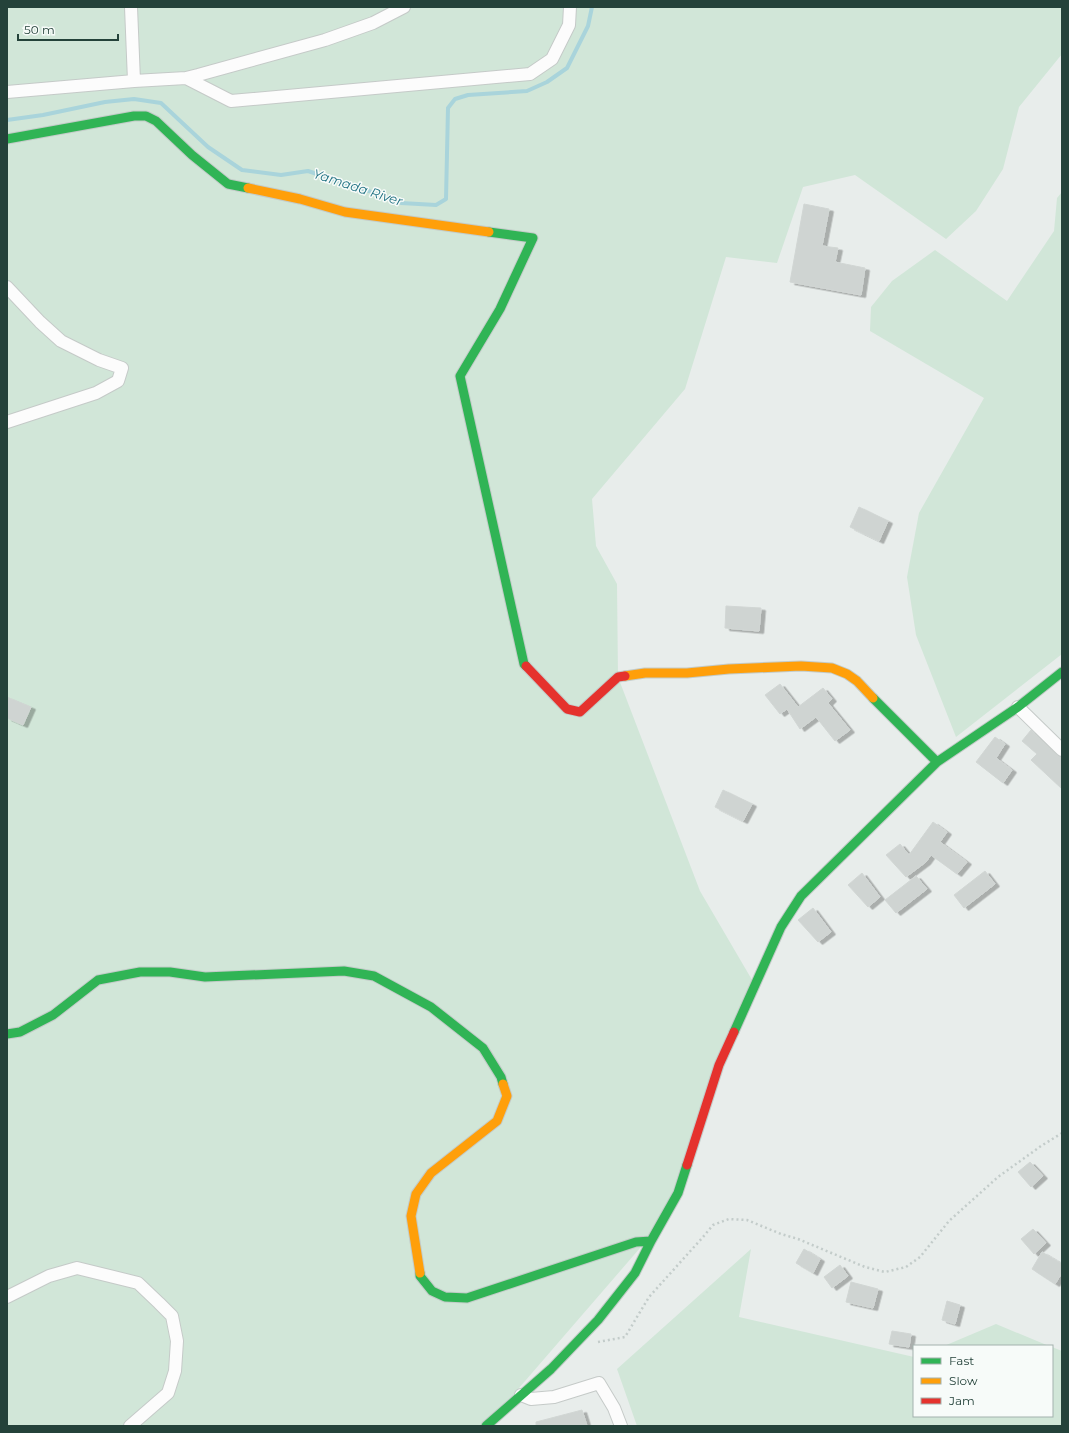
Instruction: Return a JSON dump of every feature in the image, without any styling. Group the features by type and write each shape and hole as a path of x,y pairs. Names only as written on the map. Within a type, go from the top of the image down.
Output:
{"street":[{"path":"131,7 134,81"},
{"path":"7,92 186,78 325,40 373,23 404,7"},
{"path":"186,78 231,101 530,74 552,59 569,25 570,7"},
{"path":"7,139 134,116 146,116 156,122 192,155 228,184 300,198 345,212 533,238 500,309 460,376 524,664 567,709 580,712 618,677 645,673 687,673 729,669 801,666 832,668 847,674 857,681 937,762"},
{"path":"7,287 40,322 61,341 99,360 122,368 118,381 96,393 7,422"},
{"path":"487,1425 551,1369 598,1320 635,1273 678,1193 719,1065 781,927 801,896 937,762 1018,707 1062,672"},
{"path":"1018,707 1062,750"},
{"path":"7,1034 20,1032 53,1015 98,980 140,972 170,972 206,976 344,971 374,976 432,1007 483,1048 501,1077 507,1096 497,1121 431,1173 416,1194 411,1216 420,1276 432,1291 445,1297 467,1298 636,1242 651,1241"},
{"path":"7,1297 49,1276 77,1268 138,1284 172,1316 177,1340 175,1371 168,1393 130,1426"},
{"path":"521,1395 531,1399 554,1397 599,1383 614,1408 621,1426"}],"path":[{"path":"572,1347 625,1337 649,1298 713,1225 729,1219 747,1220 781,1234 798,1239 865,1267 885,1272 906,1267 920,1257 949,1221 998,1177 1062,1133"}],"green space":[{"path":"7,7 1062,7 1062,54 1019,107 1003,169 976,211 946,239 855,175 803,187 777,263 726,257 685,389 592,499 596,546 617,584 618,677 700,891 755,985 659,1226 488,1424 489,1426 7,1426"},
{"path":"1062,192 1062,654 956,737 916,635 907,577 919,513 984,398 870,331 871,307 892,281 935,250 1007,301 1054,231 1057,198"},
{"path":"751,1249 739,1317 913,1357 913,1417 1053,1417 1053,1347 1062,1351 1062,1426 637,1426 617,1369"},
{"path":"996,1324 1047,1345 946,1345"}],"building":[{"path":"804,204 829,209 822,246 838,248 835,262 865,268 861,295 790,282"},
{"path":"859,507 888,521 879,541 850,527"},
{"path":"726,606 761,608 759,631 725,628"},
{"path":"780,684 798,707 823,688 832,699 828,703 850,730 835,741 816,717 800,729 787,709 780,714 765,695"},
{"path":"7,697 31,707 23,725 7,718"},
{"path":"1031,730 1062,758 1062,789 1031,760 1037,754 1022,741"},
{"path":"995,737 1005,744 996,758 1012,770 1003,783 976,762"},
{"path":"723,790 752,804 743,821 715,807"},
{"path":"933,822 947,832 940,842 967,862 957,874 931,855 926,862 906,877 886,855 900,844 909,855"},
{"path":"985,871 995,884 964,908 954,895"},
{"path":"862,873 880,897 868,907 848,885"},
{"path":"916,876 927,889 896,913 885,900"},
{"path":"813,908 831,932 818,942 798,920"},
{"path":"1030,1162 1043,1176 1031,1187 1018,1172"},
{"path":"1033,1229 1046,1243 1034,1254 1021,1239"},
{"path":"804,1249 820,1259 813,1273 796,1263"},
{"path":"1042,1252 1062,1264 1062,1273 1055,1284 1032,1269"},
{"path":"840,1265 848,1276 832,1288 824,1277"},
{"path":"851,1282 878,1289 873,1308 846,1302"},
{"path":"947,1301 960,1305 955,1324 942,1320"},
{"path":"892,1331 911,1334 909,1347 889,1344"},
{"path":"582,1410 587,1426 536,1426 536,1422"}],"waterway":[{"name":"Yamada River","path":"7,120 43,115 105,102 134,99 161,103 208,147 242,170 281,175 308,171 401,203 436,205 446,199 448,108 455,99 468,95 527,91 547,82 567,68 588,26 592,7"}],"traffic: fast":[{"path":"7,139 134,116 146,116 156,121 192,155 228,184 248,188"},
{"path":"489,232 533,238 500,309 460,376 524,664 526,666"},
{"path":"734,1032 781,927 801,896 937,762 1018,707 1062,672"},
{"path":"873,698 937,762"},
{"path":"7,1034 20,1032 53,1015 98,980 140,972 170,972 205,977 344,971 374,976 431,1007 483,1048 501,1077 503,1084"},
{"path":"486,1426 551,1369 598,1320 635,1273 678,1193 687,1165"},
{"path":"420,1273 420,1276 432,1291 445,1297 467,1298 636,1242 651,1241"}],"traffic: slow":[{"path":"248,188 300,199 345,212 489,232"},
{"path":"625,676 645,673 687,673 729,669 801,666 832,668 847,674 857,681 873,698"},
{"path":"420,1273 411,1216 416,1194 431,1173 497,1121 507,1096 503,1084"}],"traffic: jam":[{"path":"526,666 567,709 580,712 618,677 625,676"},
{"path":"687,1165 719,1065 734,1032"}]}
